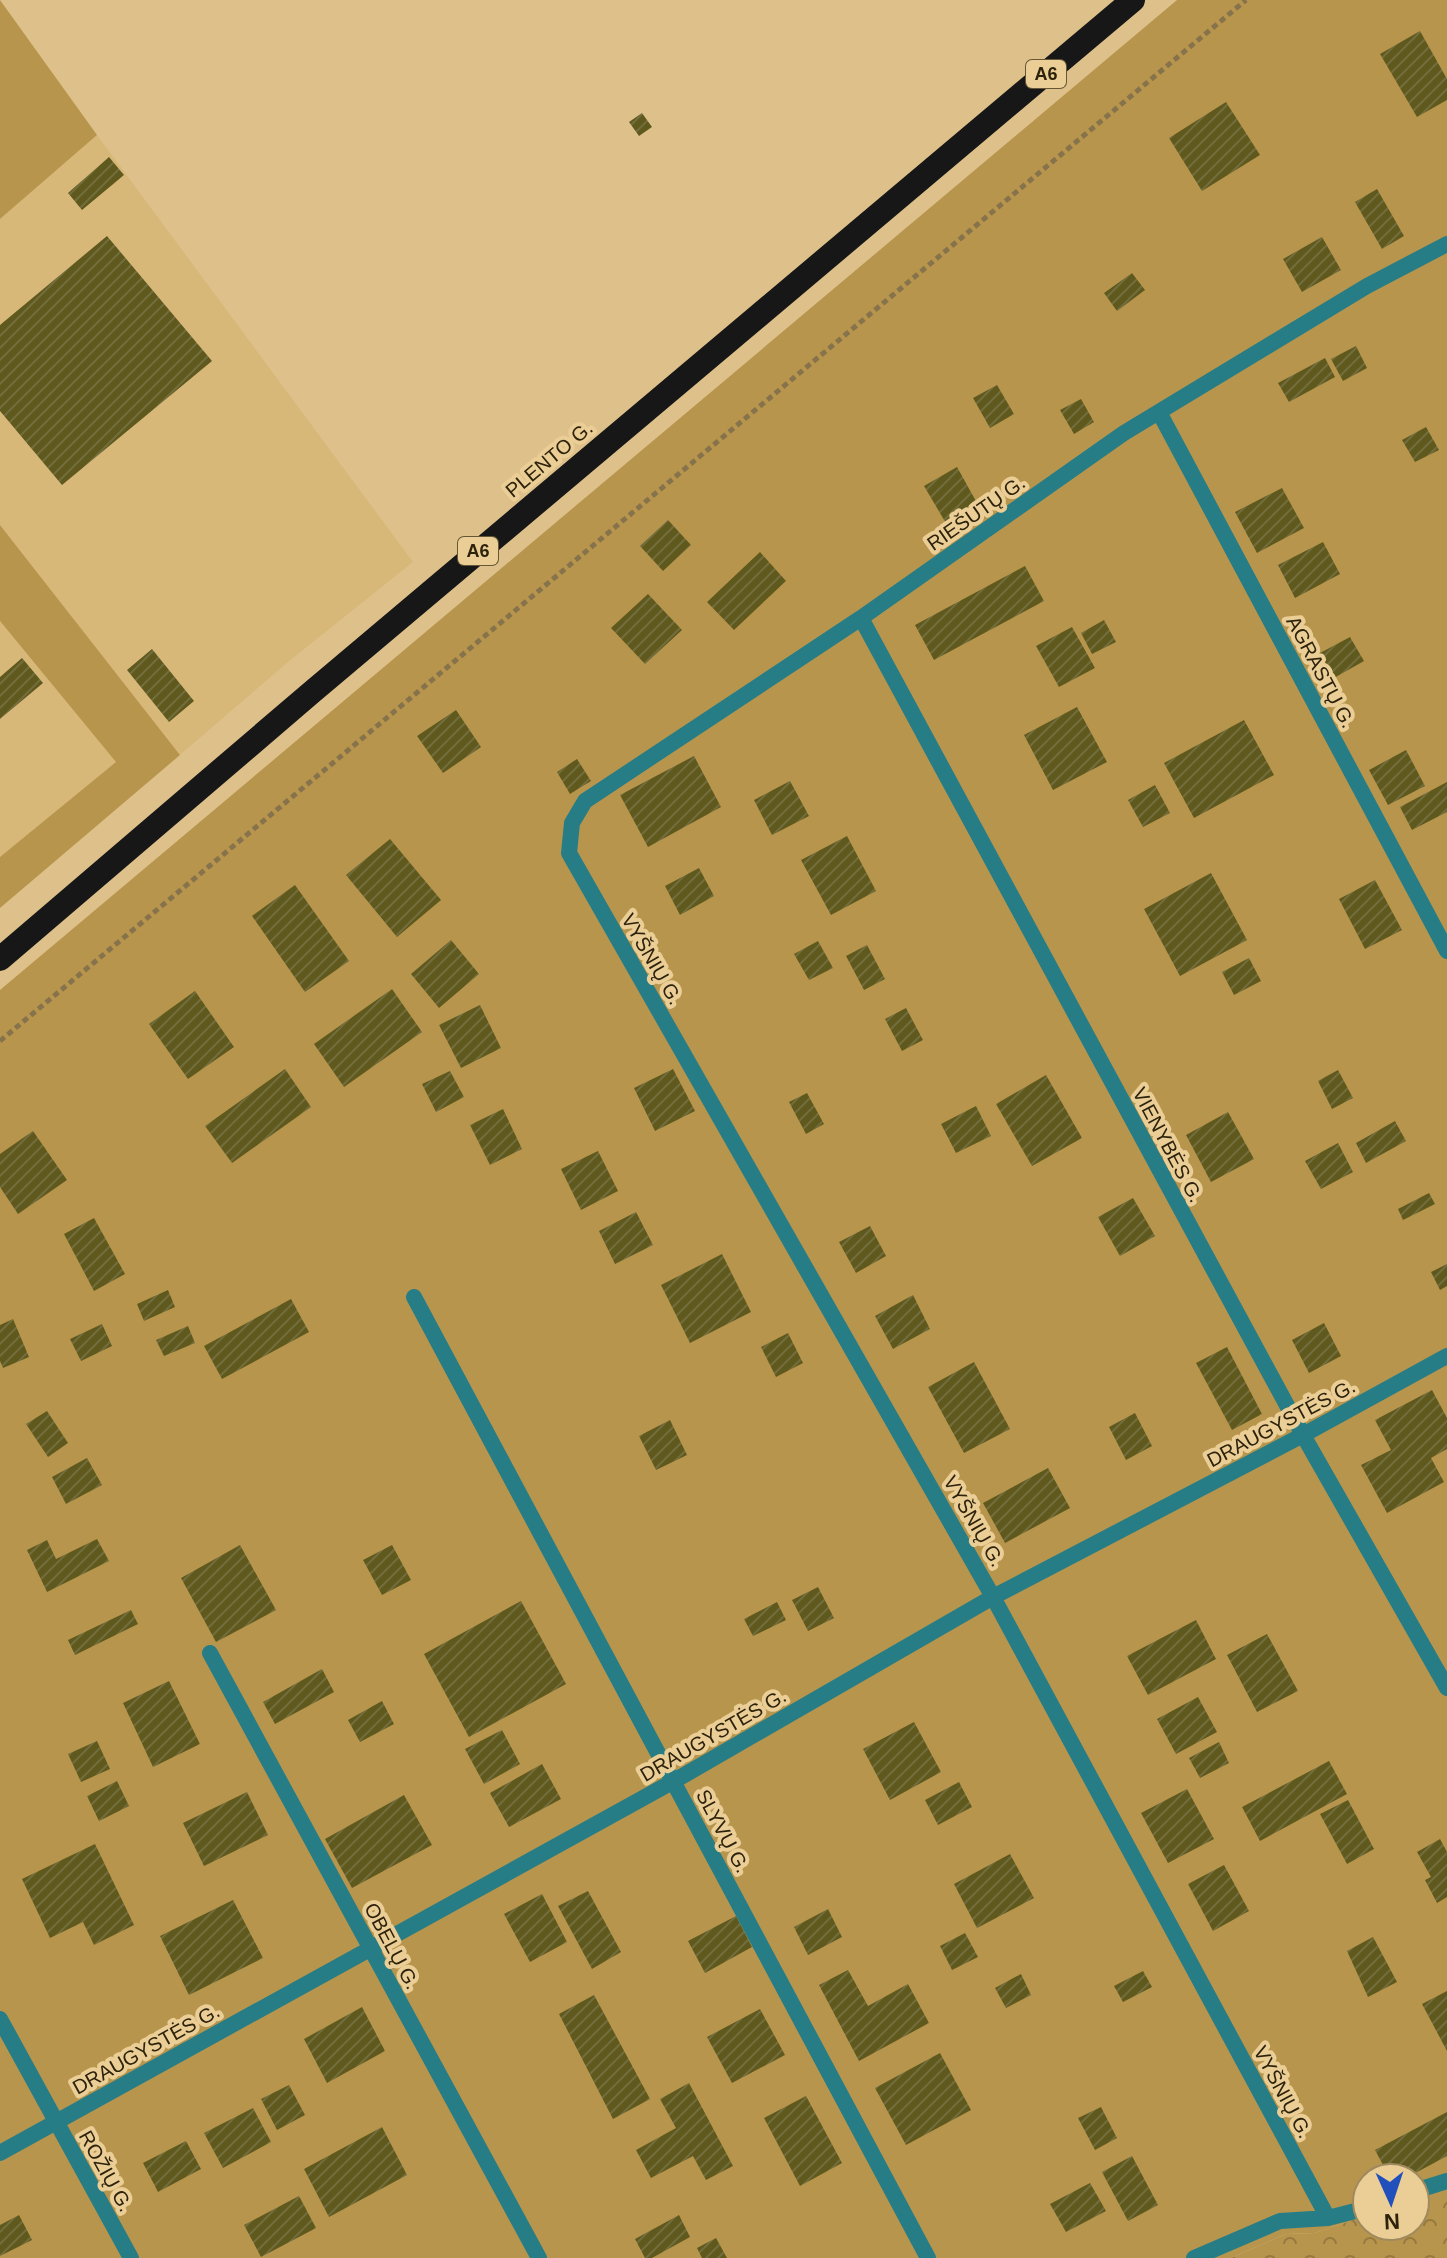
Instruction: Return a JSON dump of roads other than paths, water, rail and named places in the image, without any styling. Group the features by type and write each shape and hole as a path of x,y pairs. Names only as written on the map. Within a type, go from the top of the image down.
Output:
{"highway":[{"name":"PLENTO G.","path":"0,959 324,681 1133,0"}],"street":[{"name":"RIEŠUTŲ G.","path":"569,853 572,823 585,801 861,618 1124,433 1367,286 1447,244"},
{"name":"AGRASTŲ G.","path":"1159,412 1447,951"},
{"name":"VIENYBĖS G.","path":"861,618 1303,1435 1447,1688"},
{"name":"VYŠNIŲ G.","path":"569,853 993,1597 1328,2218"},
{"name":"SLYVŲ G.","path":"414,1297 928,2258"},
{"name":"DRAUGYSTĖS G.","path":"0,2153 674,1781 993,1597 1447,1356"},
{"name":"OBELŲ G.","path":"210,1653 539,2258"},
{"name":"ROŽIŲ G.","path":"0,2019 131,2258"},
{"path":"1194,2258 1280,2221 1328,2218 1351,2212"}]}
